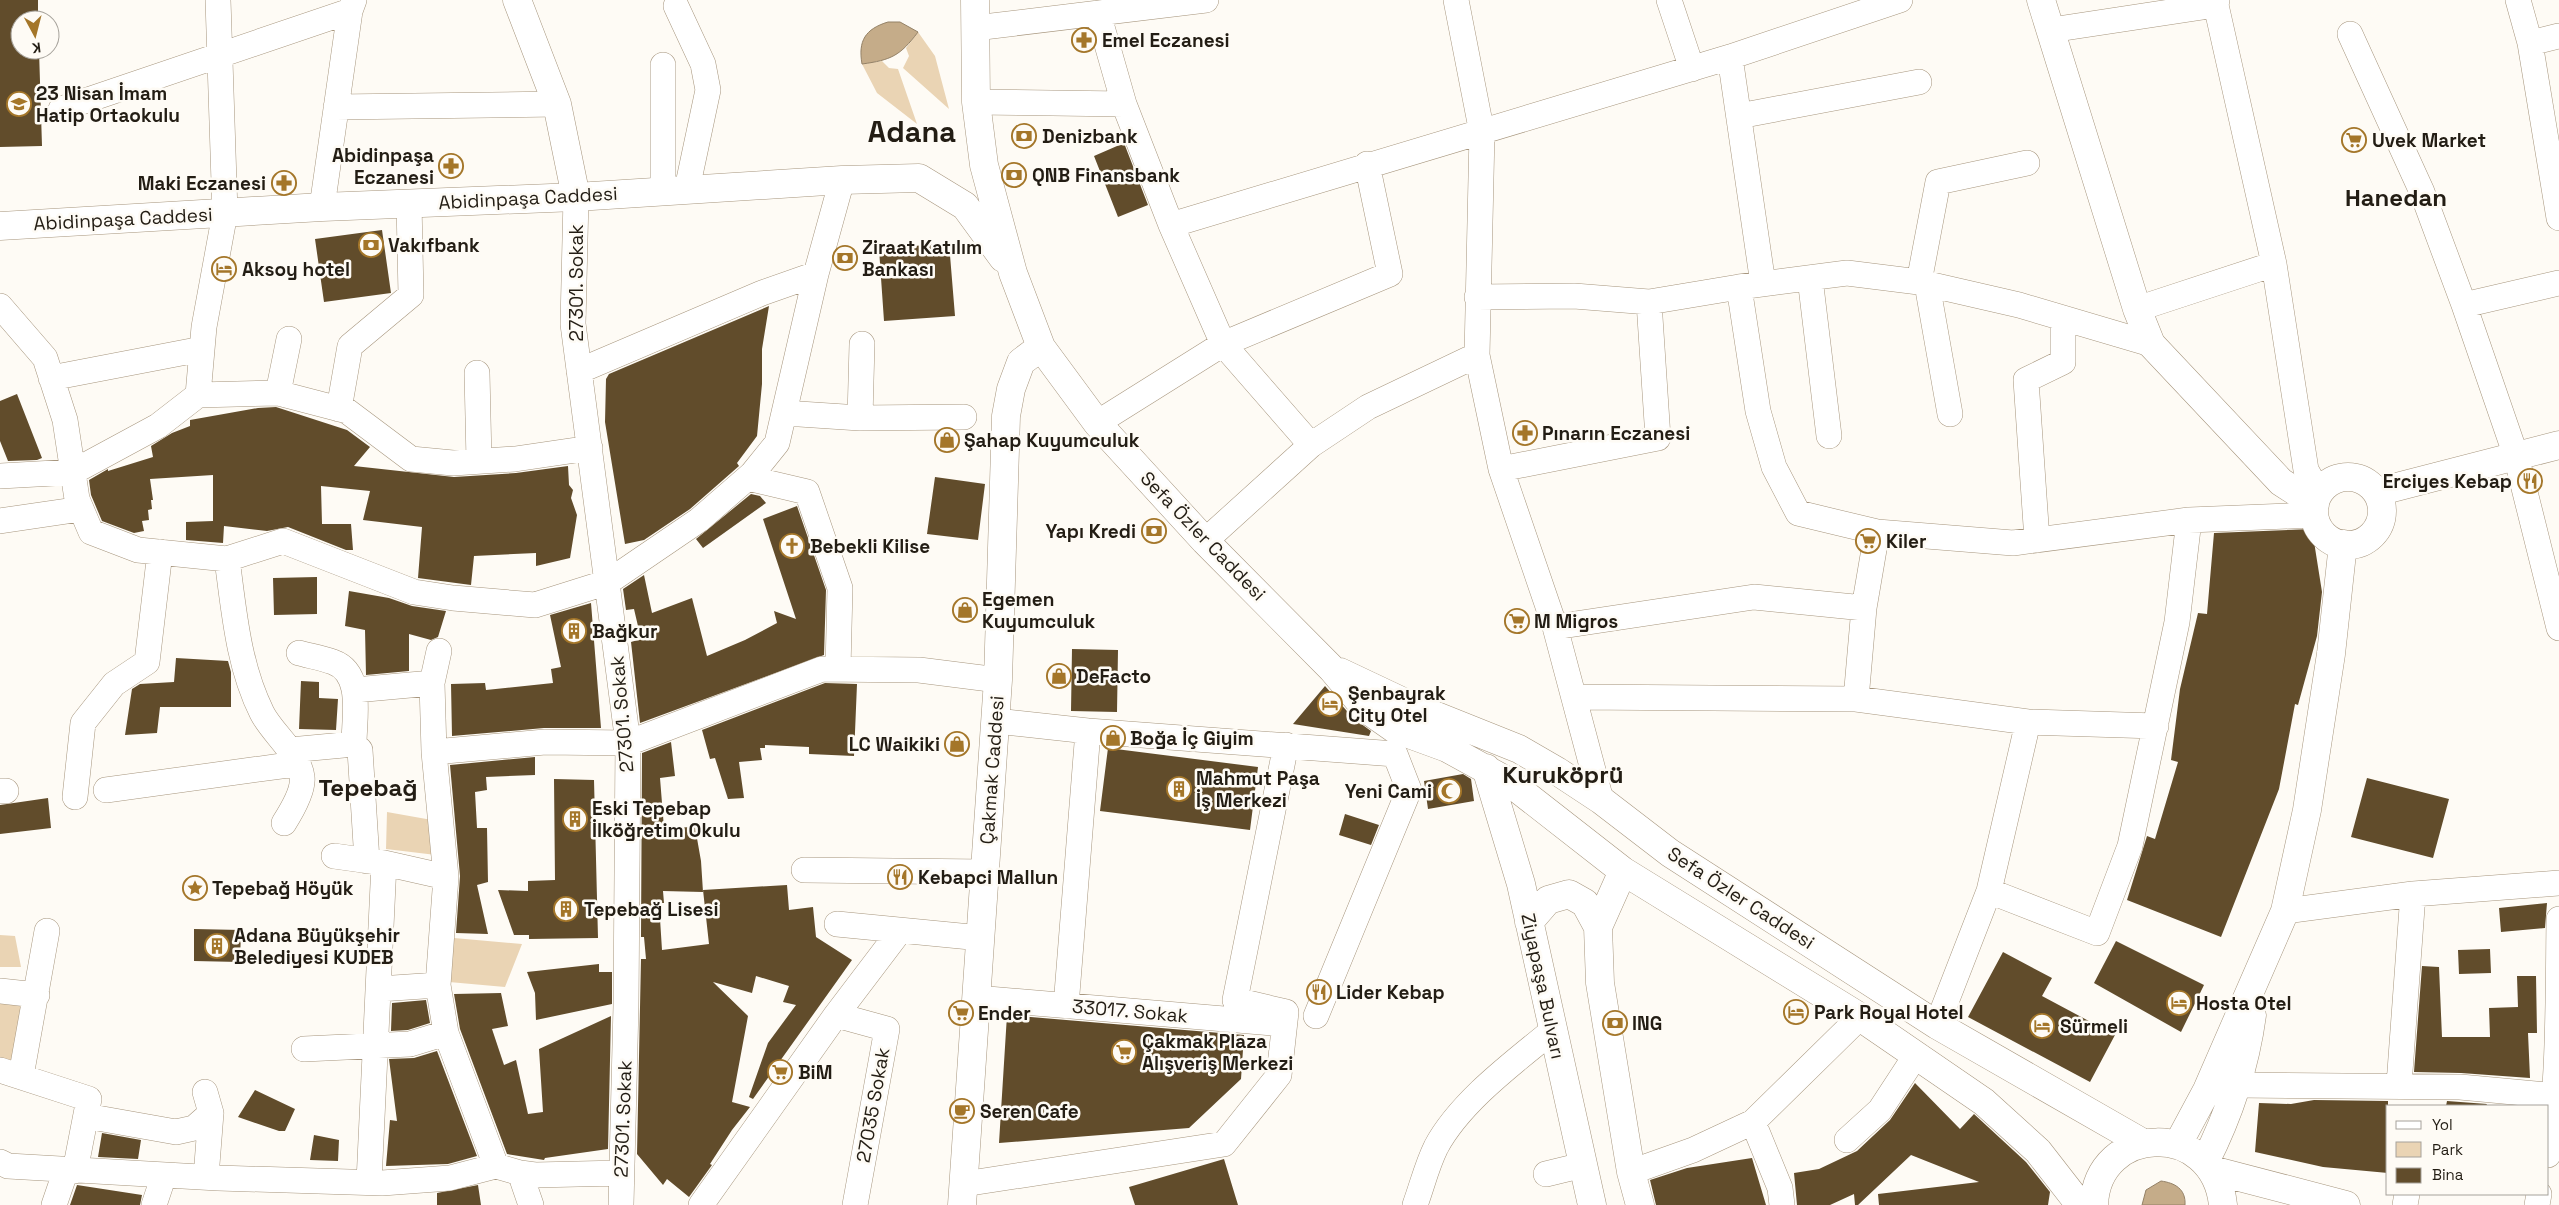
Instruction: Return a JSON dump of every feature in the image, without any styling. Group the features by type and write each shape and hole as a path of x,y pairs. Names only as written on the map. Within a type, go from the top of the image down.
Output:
{"main road":[{"path":"517,0 556,104 576,197"},
{"path":"956,0 975,34"},
{"path":"975,0 976,102 984,165 1013,272"},
{"path":"2041,0 2137,310 2151,344 2281,482 2316,504"},
{"name":"Abidinpaşa Caddesi","path":"0,226 322,207 576,197 842,180 920,178 965,206 1013,272"},
{"name":"Sefa Özler Caddesi","path":"1013,272 1041,347 1097,423 1205,541 1332,669 1365,708 1394,729 1447,748 1509,782 1622,870 1860,1017 1984,1102 2038,1151 2080,1205"},
{"name":"Çakmak Caddesi","path":"963,1195 996,721 1006,416 1011,389 1021,362 1041,347"},
{"path":"2377,492 2559,445"},
{"path":"2348,476 2359,478 2370,484 2377,492 2382,509 2379,526 2373,535 2364,541 2353,545 2332,541 2317,526 2316,504 2336,478 2348,476"},
{"path":"2178,1144 2207,1090 2285,911 2307,810 2331,654 2342,544"},
{"name":"Sefa Özler Caddesi","path":"1332,669 1414,707 1519,750 1601,800 1670,853 1937,1025 2143,1143"},
{"name":"Ziyapaşa Bulvarı","path":"1486,768 1521,884 1592,1205"},
{"path":"1622,870 1598,927 1600,983 1631,1172 1640,1205"},
{"path":"1529,922 1548,900 1568,894 1585,903 1598,927"},
{"path":"2209,1166 2238,1085 2250,1034 2256,979"},
{"path":"2094,1205 2094,1194 2102,1174 2116,1157 2143,1143 2156,1141 2178,1144 2197,1154 2209,1166 2222,1189 2223,1205"},
{"path":"2209,1166 2346,1205"}],"street":[{"path":"198,395 204,327 225,213 218,0"},
{"path":"975,34 1098,13 1206,0"},
{"path":"1456,0 1482,133 1477,355 1501,469 1555,627 1576,697 1601,800"},
{"path":"1669,0 1692,69"},
{"path":"1172,225 1367,164 1482,133 1730,58 1900,0"},
{"path":"2518,0 2530,43 2557,202"},
{"path":"1730,58 1739,116 1758,411 1774,467 1798,513 1877,532 2013,543 2316,504 2306,470 2274,264 2216,3 2051,30"},
{"path":"61,109 219,55 352,5 322,207"},
{"path":"675,190 708,90 703,64 676,6"},
{"path":"1098,13 1124,104 1172,225 1223,344 1311,445"},
{"path":"2350,34 2422,192 2464,305 2516,456 2559,628"},
{"path":"2530,43 2559,36"},
{"path":"663,65 675,190"},
{"path":"1739,116 1919,82"},
{"path":"976,102 1124,104"},
{"path":"336,107 556,104"},
{"path":"1950,414 1923,283 1938,182 2027,163"},
{"path":"1097,423 1223,344 1390,274 1367,164"},
{"path":"0,306 45,358 65,420 77,499 91,532 138,550 227,559 283,541 414,592 453,598 535,605 608,582 699,520 748,478 777,443 816,274 842,180"},
{"name":"27301. Sokak","path":"576,197 573,324 628,743 626,1005 620,1205"},
{"path":"339,409 350,346 411,295 409,203"},
{"path":"2137,310 2274,264"},
{"path":"1477,297 1574,296 1649,302 1751,285 1847,273 1923,283 2019,305 2151,344"},
{"path":"579,370 762,293 816,274"},
{"path":"1810,278 1829,436"},
{"path":"2464,305 2559,282"},
{"path":"1501,469 1658,438 1649,302"},
{"path":"2037,540 2026,380 2063,362 2063,318"},
{"path":"278,393 288,339"},
{"path":"860,418 862,344"},
{"path":"51,378 202,349"},
{"path":"1205,541 1311,445 1368,407 1477,355"},
{"path":"478,373 479,461"},
{"path":"0,476 73,472 158,426 198,395 278,393 347,411 411,459 453,463 590,448"},
{"path":"784,413 860,418 964,417"},
{"path":"748,478 807,492 840,588 838,669"},
{"path":"0,521 81,509"},
{"path":"1989,891 2097,933 2130,846 2177,622 2189,520"},
{"path":"1856,699 1864,608 1877,532"},
{"path":"75,796 83,723 114,684 147,662 160,552"},
{"path":"227,559 239,649 263,714 293,757 302,778 296,804 284,823"},
{"path":"1555,627 1754,598 1864,608"},
{"path":"439,651 432,683 434,752 446,877 438,985 446,1033 496,1166"},
{"path":"299,653 334,662 342,666 349,674 355,690 354,744 360,750 375,862 379,989 374,1045 369,1182"},
{"path":"434,752 545,742 628,743 822,669 919,670 998,680"},
{"path":"355,690 432,683"},
{"path":"1576,697 1856,699 2028,722 2156,726"},
{"path":"996,721 1088,731 1395,754 1409,790 1316,1016"},
{"path":"1937,1025 1989,891 2028,722"},
{"path":"1066,1006 1088,731"},
{"path":"106,790 293,757 354,744"},
{"path":"963,1195 1224,1144 1279,1075 1286,1012 1235,1000 1286,745"},
{"path":"334,856 375,862 446,877"},
{"path":"804,870 985,872"},
{"path":"2285,911 2413,894 2559,882"},
{"path":"2399,1085 2413,894"},
{"path":"2549,1150 2554,1127 2557,1096 2559,919"},
{"path":"837,924 899,932 981,938"},
{"path":"47,931 37,995 10,1073 90,1098 71,1170 54,1205"},
{"path":"701,1205 836,1015 899,932"},
{"path":"379,989 438,985"},
{"path":"0,991 37,995"},
{"name":"33017. Sokak","path":"976,998 1284,1024"},
{"name":"27035 Sokak","path":"836,1015 887,1029 855,1205"},
{"path":"1631,1172 1693,1150 1753,1122 1860,1017"},
{"path":"1415,1205 1436,1148 1458,1115 1517,1060 1552,1031"},
{"path":"304,1050 410,1044 446,1033"},
{"path":"1848,1140 1880,1110 1916,1055"},
{"path":"2238,1085 2399,1085 2424,1096 2557,1096"},
{"path":"86,1116 176,1132 194,1128 208,1102 206,1177"},
{"path":"1753,1122 1780,1188 1782,1205"},
{"path":"0,1162 8,1166 71,1170 206,1177 369,1182 450,1178 496,1166 520,1173 621,1173"},
{"path":"1546,1174 1583,1165"},
{"path":"520,1173 531,1205"},
{"path":"154,1205 164,1175"}],"green space":[{"path":"918,32 935,56 949,109 903,68 909,56 906,48"},
{"path":"882,61 889,68 898,69 917,124 877,93 862,64"},
{"path":"387,812 432,820 436,855 386,849"},
{"path":"0,935 15,936 21,967 0,967"},
{"path":"454,938 522,944 505,987 449,982"},
{"path":"0,999 24,1003 14,1061 0,1059"}],"shaded area":[{"path":"888,22 900,22 918,32 906,47 894,56 862,64 861,49 865,37 874,28"},
{"path":"2161,1181 2171,1183 2182,1191 2185,1205 2142,1205 2146,1190"}],"building":[{"name":"23 Nisan İmam Hatip Ortaokulu","path":"0,0 38,0 38,10 10,10 10,60 39,60 42,146 0,147"},
{"path":"1124,143 1148,205 1118,217 1094,156"},
{"path":"382,230 391,293 324,302 315,239"},
{"path":"949,243 955,316 884,321 879,249"},
{"path":"769,306 762,349 762,384 757,436 737,463 739,466 690,509 644,540 625,544 605,422 606,379 609,374"},
{"path":"17,394 42,458 37,460 8,461 0,441 0,401"},
{"path":"276,407 347,430 370,447 354,466 454,477 516,473 568,466 569,485 573,490 571,498 577,515 570,558 536,566 536,553 474,556 471,585 418,578 422,527 363,520 370,491 321,486 322,524 351,524 353,550 346,550 288,527 267,531 224,526 223,543 186,540 186,522 213,521 213,475 150,479 153,500 151,500 152,509 148,510 149,520 142,521 144,531 134,533 102,521 91,495 89,480 108,469 108,471 153,457 151,446 172,433 190,426 190,420 258,408"},
{"path":"935,477 985,484 978,540 927,534"},
{"path":"751,494 760,496 766,503 703,548 696,539"},
{"path":"797,506 826,590 824,655 640,723 631,642 641,639 634,609 626,610 623,589 644,575 652,613 692,598 707,656 745,640 777,623 774,611 796,619 763,519"},
{"path":"2312,529 2322,592 2317,636 2298,705 2295,704 2279,789 2221,937 2127,900 2147,836 2155,839 2178,762 2171,760 2180,689 2198,613 2207,614 2214,533"},
{"path":"317,577 317,614 274,615 273,578"},
{"path":"349,591 389,598 412,606 446,611 438,637 431,640 409,634 409,671 366,675 365,630 345,626"},
{"path":"591,603 601,728 544,728 452,736 451,684 485,683 486,690 553,683 551,669 561,667 550,615"},
{"path":"1072,649 1118,650 1117,712 1071,711"},
{"path":"176,658 228,661 231,672 231,707 160,707 157,733 125,735 132,689 140,684 174,682"},
{"path":"301,681 319,682 319,698 338,699 336,730 299,729"},
{"path":"825,683 857,684 854,756 809,754 809,747 765,745 765,748 760,748 762,760 739,762 744,798 728,799 715,758 710,759 702,730"},
{"name":"Şenbayrak City Otel","path":"1325,686 1353,718 1371,731 1369,736 1293,724"},
{"path":"671,742 675,776 660,778 664,828 695,827 701,861 703,892 663,891 664,903 659,903 662,950 709,944 703,890 787,885 789,910 813,907 816,937 852,960 753,1099 749,1097 768,1043 796,1005 783,1002 789,986 756,976 752,993 713,982 748,1016 732,1102 750,1107 732,1130 710,1164 712,1165 689,1197 667,1179 663,1185 637,1154 641,959 646,959 644,937 641,937 642,753"},
{"name":"Mahmut Paşa İş Merkezi","path":"1108,748 1258,767 1250,830 1100,811"},
{"path":"535,757 535,775 486,777 487,790 475,792 477,828 487,828 488,882 477,885 488,934 456,933 460,876 450,765"},
{"name":"Yeni Cami","path":"1463,774 1471,779 1474,801 1428,809 1424,781"},
{"path":"2367,778 2449,799 2433,858 2351,837"},
{"path":"554,779 594,780 598,938 529,939 529,935 514,935 498,890 528,891 528,881 555,880"},
{"path":"48,798 51,828 0,834 0,805"},
{"path":"1345,814 1379,825 1371,845 1339,835"},
{"path":"2547,903 2545,928 2501,932 2499,908"},
{"name":"Adana Büyükşehir Belediyesi KUDEB","path":"194,929 241,930 240,962 194,961"},
{"path":"2116,941 2204,985 2181,1032 2094,983"},
{"path":"2490,949 2491,973 2459,974 2458,950"},
{"name":"Sürmeli","path":"2003,952 2052,978 2042,996 2115,1035 2090,1082 1968,1017"},
{"path":"599,964 599,972 612,972 612,1004 536,1020 535,993 527,972"},
{"path":"2422,966 2439,967 2442,1037 2490,1037 2489,1008 2518,1007 2517,976 2536,976 2537,1033 2528,1033 2530,1078 2414,1072"},
{"path":"501,993 508,1026 492,1029 504,1065 516,1060 528,1114 543,1112 539,1049 611,1016 608,1149 545,1158 544,1160 507,1154 460,1029 454,994"},
{"path":"426,1000 430,1023 408,1030 391,1031 392,1003"},
{"name":"Çakmak Plaza Alışveriş Merkezi","path":"1007,1015 1244,1035 1241,1079 1189,1128 999,1143"},
{"path":"437,1051 477,1156 448,1164 386,1166 390,1120 397,1121 389,1059 414,1058"},
{"path":"1915,1083 1960,1129 1974,1114 2026,1162 2050,1192 2048,1205 1879,1205 1878,1194 1979,1182 1911,1155 1858,1205 1855,1205 1854,1194 1830,1205 1797,1205 1794,1173 1819,1169 1857,1151 1890,1120"},
{"path":"255,1090 295,1109 285,1131 279,1131 238,1117"},
{"path":"2314,1100 2388,1101 2388,1105 2386,1105 2386,1173 2323,1167 2255,1152 2259,1103 2291,1104"},
{"path":"2447,1101 2487,1104 2486,1105 2446,1105"},
{"path":"102,1133 141,1140 138,1159 98,1157"},
{"path":"314,1135 339,1140 338,1161 310,1160"},
{"path":"1752,1158 1766,1205 1656,1205 1650,1180 1687,1168"},
{"path":"1224,1159 1238,1205 1135,1205 1129,1187"},
{"path":"77,1185 142,1195 140,1205 70,1205"},
{"path":"478,1185 481,1205 437,1205 437,1193"}],"place":[{"name":"Emel Eczanesi","path":"1084,40"},
{"name":"23 Nisan İmam Hatip Ortaokulu","path":"19,104"},
{"name":"Denizbank","path":"1024,136"},
{"name":"Uvek Market","path":"2354,140"},
{"name":"Abidinpaşa Eczanesi","path":"451,166"},
{"name":"QNB Finansbank","path":"1014,175"},
{"name":"Maki Eczanesi","path":"284,183"},
{"name":"Vakıfbank","path":"371,245"},
{"name":"Ziraat Katılım Bankası","path":"845,258"},
{"name":"Aksoy hotel","path":"224,269"},
{"name":"Pınarın Eczanesi","path":"1525,433"},
{"name":"Şahap Kuyumculuk","path":"947,440"},
{"name":"Erciyes Kebap","path":"2530,481"},
{"name":"Yapı Kredi","path":"1154,531"},
{"name":"Kiler","path":"1868,541"},
{"name":"Bebekli Kilise","path":"792,546"},
{"name":"Egemen Kuyumculuk","path":"965,610"},
{"name":"M Migros","path":"1517,621"},
{"name":"Bağkur","path":"574,631"},
{"name":"DeFacto","path":"1059,676"},
{"name":"Şenbayrak City Otel","path":"1330,704"},
{"name":"Boğa İç Giyim","path":"1113,738"},
{"name":"LC Waikiki","path":"957,744"},
{"name":"Mahmut Paşa İş Merkezi","path":"1179,789"},
{"name":"Yeni Cami","path":"1449,791"},
{"name":"Eski Tepebap İlköğretim Okulu","path":"575,819"},
{"name":"Kebapci Mallun","path":"900,877"},
{"name":"Tepebağ Höyük","path":"195,888"},
{"name":"Tepebağ Lisesi","path":"566,909"},
{"name":"Adana Büyükşehir Belediyesi KUDEB","path":"217,946"},
{"name":"Lider Kebap","path":"1319,992"},
{"name":"Hosta Otel","path":"2179,1003"},
{"name":"Park Royal Hotel","path":"1796,1012"},
{"name":"Ender","path":"961,1013"},
{"name":"ING","path":"1615,1023"},
{"name":"Sürmeli","path":"2042,1026"},
{"name":"Çakmak Plaza Alışveriş Merkezi","path":"1124,1052"},
{"name":"BiM","path":"780,1072"},
{"name":"Seren Cafe","path":"962,1111"}],"district":[{"name":"Adana","path":"912,131"},
{"name":"Hanedan","path":"2396,197"},
{"name":"Kuruköprü","path":"1563,774"},
{"name":"Tepebağ","path":"368,787"}]}
